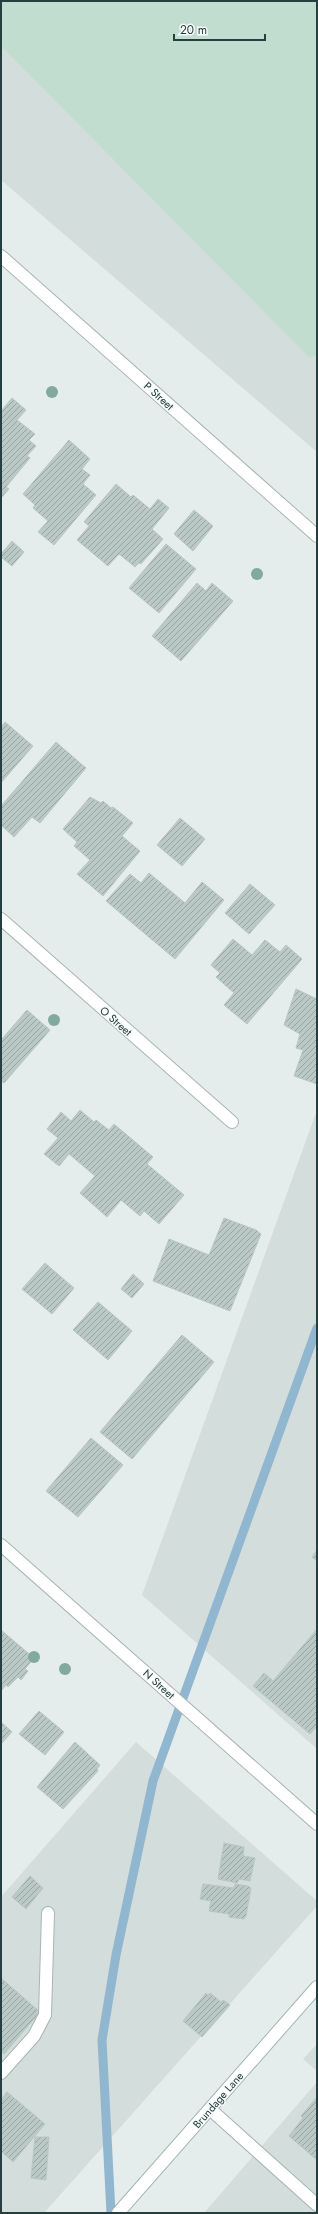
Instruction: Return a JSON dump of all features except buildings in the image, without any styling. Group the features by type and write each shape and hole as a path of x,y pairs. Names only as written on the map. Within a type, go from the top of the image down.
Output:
{"street":[{"name":"P Street","path":"1,256 317,536"},
{"name":"O Street","path":"1,919 232,1122"},
{"name":"N Street","path":"1,1545 317,1824"},
{"path":"1,2072 34,2036 45,2016 48,1914"},
{"name":"Brundage Lane","path":"118,2213 317,1987"},
{"path":"210,2109 317,2205"}],"shaded area":[{"path":"1,1 317,1 317,452 1,180"},
{"path":"317,1110 317,1749 142,1595"},
{"path":"136,1742 317,1901 317,1906 44,2213 1,2213 1,1897"},
{"path":"317,2044 317,2071 303,2059"},
{"path":"317,2082 317,2213 204,2213"}],"green space":[{"path":"1,1 317,1 317,356 309,357 1,46"}],"waterway":[{"path":"111,2213 102,2040 116,1955 153,1781 317,1328"}]}
